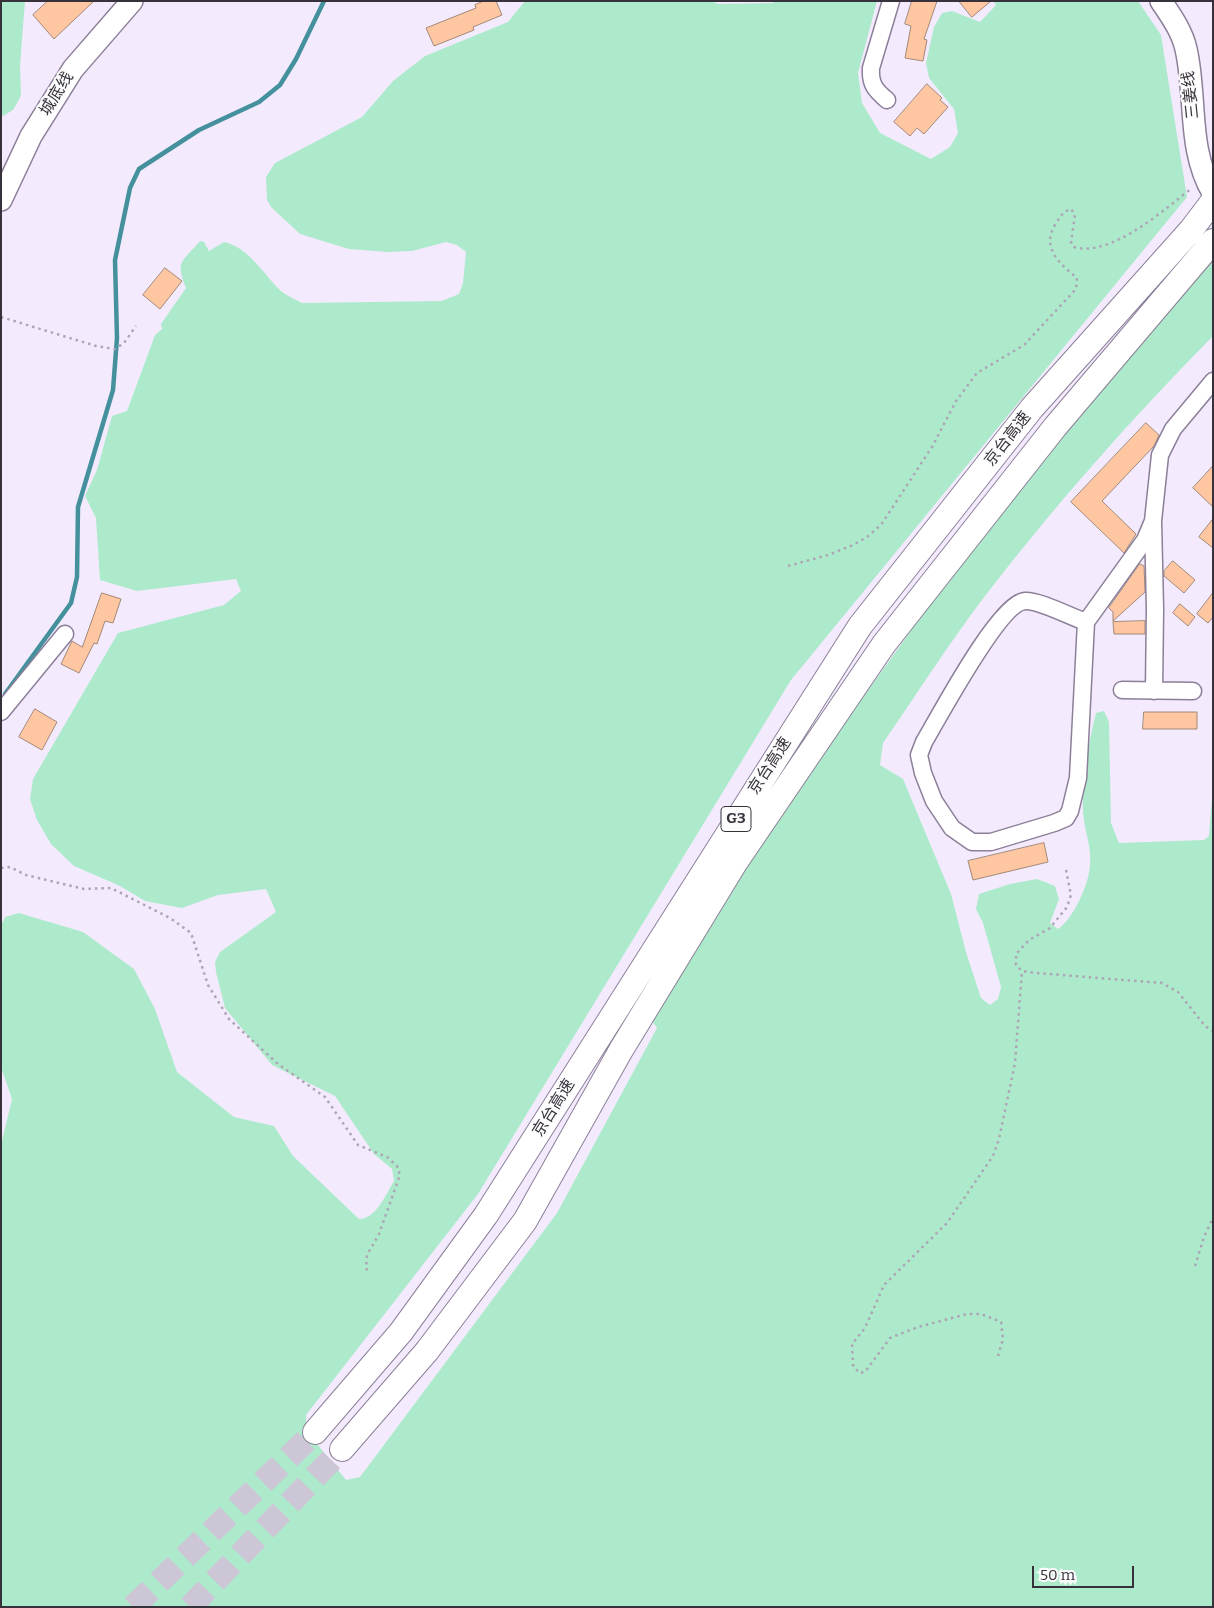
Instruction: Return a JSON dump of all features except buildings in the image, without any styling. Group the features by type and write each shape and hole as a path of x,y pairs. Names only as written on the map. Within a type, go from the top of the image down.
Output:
{"highway":[{"name":"京台高速","path":"315,1432 401,1332 486,1216 860,626 1032,408 1190,230 1213,201"},
{"name":"京台高速","path":"342,1449 427,1351 525,1221 621,1050 735,863 884,644 1056,427 1211,244"}],"main road":[{"name":"城底线","path":"1,200 31,136 73,69 132,1"},
{"name":"三姜线","path":"1161,1 1176,23 1186,48 1198,157 1209,185"}],"street":[{"path":"887,100 872,86 870,80 871,68 891,1"},
{"path":"1154,691 1153,521 1160,455 1173,429 1213,381"},
{"path":"1086,622 1030,601 1018,602 1008,610 981,646 924,742 919,755 923,773 934,801 952,828 972,842 991,842 1054,823 1066,818 1070,811 1078,778 1086,622 1145,540 1153,521"},
{"path":"1,712 65,634"},
{"path":"1122,690 1193,691"}],"path":[{"path":"788,566 828,555 853,545 867,537 881,525 932,447 956,401 977,373 1024,345 1076,289 1077,278 1056,258 1049,246 1051,232 1063,212 1071,208 1075,215 1071,242 1074,247 1082,249 1093,248 1109,243 1141,227 1209,185"},
{"path":"1,317 96,346 115,349 124,343 136,326"},
{"path":"1,868 10,867 26,874 84,889 111,888 170,918 191,933 208,985 229,1019 278,1064 325,1097 358,1145 387,1157 397,1166 400,1175 379,1234 367,1255 366,1268 369,1274"},
{"path":"1066,870 1071,895 1067,907 1050,928 1029,940 1016,954 1016,965 1022,971 1162,983 1178,992 1205,1026 1213,1031"},
{"path":"998,1356 1003,1338 1001,1322 981,1314 967,1314 918,1327 890,1338 865,1372 860,1373 853,1365 852,1344 865,1328 884,1285 947,1223 993,1156 999,1139 1015,1063 1022,971"},
{"path":"1195,1266 1204,1237 1213,1218"}],"green space":[{"path":"1,1 25,1 20,66 21,96 13,110 1,117"},
{"path":"525,1 710,1 718,4 773,3 775,1 877,1 858,73 862,103 880,133 931,159 950,147 958,133 954,109 929,78 926,63 934,27 942,13 952,11 980,22 996,5 993,1 1138,1 1161,35 1187,197 791,680 478,1194 306,1415 306,1430 346,1480 360,1477 557,1213 657,1028 649,1016 778,816 960,562 1054,444 1213,254 1213,336 1153,398 1095,463 985,596 883,743 880,765 903,779 951,894 966,952 981,998 990,1005 998,999 1001,987 983,923 976,909 979,894 1010,884 1037,879 1055,886 1059,899 1050,923 1058,929 1070,917 1084,891 1089,873 1090,858 1083,812 1083,787 1096,713 1104,711 1109,722 1111,823 1119,843 1204,840 1209,836 1213,785 1213,1607 1,1607 1,1145 12,1099 1,1067 1,926 5,917 19,913 83,932 134,969 155,1009 177,1072 234,1117 274,1126 293,1156 359,1219 371,1215 384,1199 394,1181 392,1169 374,1154 335,1096 272,1065 225,1008 215,962 220,952 276,912 266,889 218,895 182,908 145,901 120,886 74,866 51,844 37,820 30,799 33,779 118,633 224,605 241,591 236,579 137,591 100,580 96,518 85,496 97,470 112,416 127,411 155,335 162,329 161,324 186,288 181,272 182,262 200,241 204,242 209,251 224,242 233,245 256,262 281,291 302,303 442,301 459,294 463,283 466,252 457,245 446,242 412,251 388,252 349,249 300,234 271,207 267,200 266,177 275,163 362,117 393,81 425,56 508,22"}],"waterway":[{"path":"5,694 71,603 77,577 78,507 113,390 117,338 115,260 130,188 139,169 199,130 259,102 280,85 296,59 324,1"}],"tunnel":[{"path":"133,1607 315,1432"},
{"path":"190,1607 342,1449"}]}
